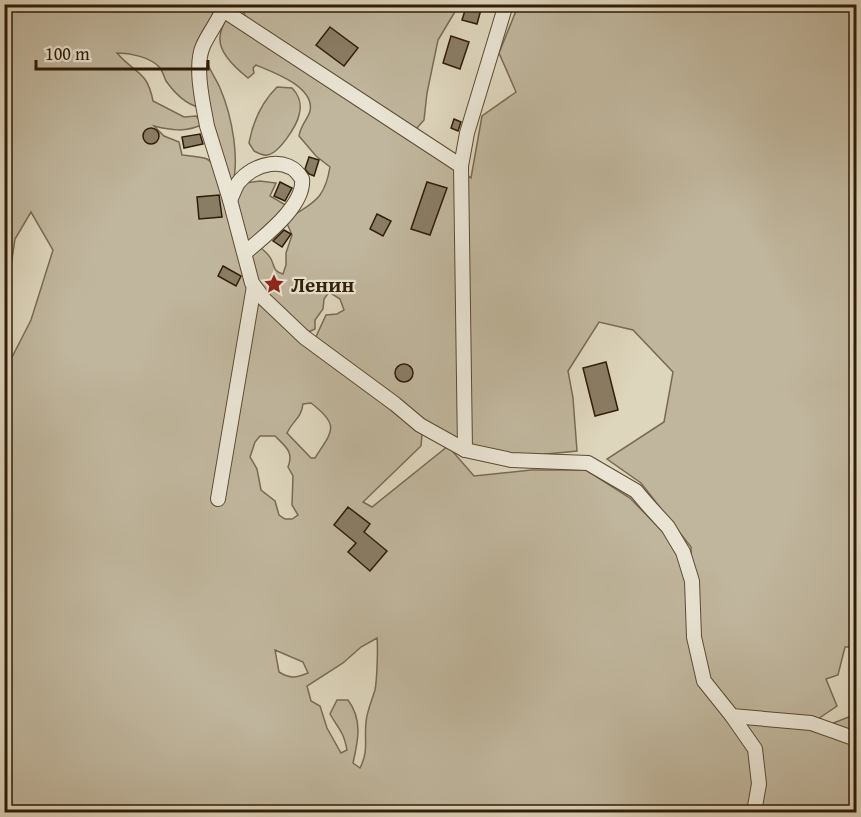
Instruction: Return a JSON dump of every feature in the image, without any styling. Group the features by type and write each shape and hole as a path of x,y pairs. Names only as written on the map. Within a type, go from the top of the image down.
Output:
{"street":[{"path":"465,450 461,166 467,133 506,4"},
{"path":"461,166 224,7 202,49 200,64 207,126 231,200 254,286 266,302 304,337 420,425 465,450 511,460 588,463 636,491 668,528 683,552 692,581 694,637 704,681 755,749 759,784 754,813"},
{"path":"231,200 239,182 252,171 265,165 283,164 296,171 302,179 301,192 292,207 245,253"},
{"path":"218,499 254,286"},
{"path":"732,716 811,723 856,739"}],"shaded area":[{"path":"5,5 202,5 217,11 218,17 205,54 224,99 234,139 235,166 231,191 213,135 208,108 190,104 179,96 166,81 156,64 146,58 117,53 144,78 153,101 184,117 196,116 203,124 184,130 154,126 164,136 179,142 182,155 204,158 212,163 223,183 232,213 236,198 246,183 260,181 276,183 270,196 289,207 275,223 243,248 249,281 259,299 297,336 395,405 419,427 422,434 421,446 363,502 372,507 448,446 474,476 531,470 586,470 630,498 666,535 692,579 691,547 641,483 607,459 664,422 673,372 633,330 599,322 568,371 573,398 577,451 526,456 467,449 458,441 420,424 314,341 326,315 337,314 344,310 340,299 329,292 324,299 323,309 315,320 315,329 304,334 255,285 250,278 246,253 256,244 268,255 276,270 283,274 292,235 286,221 320,195 330,167 316,156 299,136 310,111 310,102 306,95 291,82 256,65 253,68 254,73 248,78 230,62 223,51 220,40 221,31 226,17 471,178 482,116 516,92 499,53 516,11 522,5 856,5 856,647 845,647 838,675 826,679 837,706 812,723 732,714 718,699 732,717 812,724 817,730 856,745 856,812 5,812 5,371 31,320 53,250 31,212 15,239 5,306","holes":["311,403 330,423 329,435 315,458 311,458 287,433 303,404","260,436 275,436 288,450 290,457 288,467 293,476 292,505 298,515 292,519 285,519 279,515 275,501 261,490 257,469 250,457 255,442","377,638 376,685 368,710 365,751 360,768 353,763 358,731 356,715 348,700 337,700 330,714 344,738 347,750 341,753 327,728 320,706 311,701 307,686 343,663 361,647","275,650 303,662 308,673 293,677 279,672"]},
{"path":"240,5 459,5 438,40 424,120 416,129 249,23"},
{"path":"277,87 292,88 299,100 300,111 298,120 282,145 272,153 264,155 254,151 249,143 258,113 266,99"},
{"path":"856,714 856,733 831,724"}],"building":[{"path":"467,4 482,6 477,24 462,20"},
{"path":"330,27 358,48 344,66 316,45"},
{"path":"451,36 469,42 460,69 443,63"},
{"path":"454,119 461,122 458,131 451,128"},
{"path":"151,128 159,136 151,144 143,136"},
{"path":"200,134 203,144 184,148 182,137"},
{"path":"309,157 319,160 314,176 305,169"},
{"path":"280,182 292,188 285,201 274,196"},
{"path":"427,182 447,188 430,235 411,229"},
{"path":"219,195 222,217 199,219 197,197"},
{"path":"377,214 391,221 383,236 370,229"},
{"path":"284,230 291,234 282,247 273,241"},
{"path":"223,266 241,276 236,286 218,276"},
{"path":"606,362 618,410 595,416 583,368"},
{"path":"404,364 410,367 413,373 410,379 404,382 398,379 395,373 398,367"},
{"path":"348,507 370,524 364,532 387,551 370,571 348,552 356,543 334,525"}],"place":[{"name":"Ленин","path":"274,284"}]}
